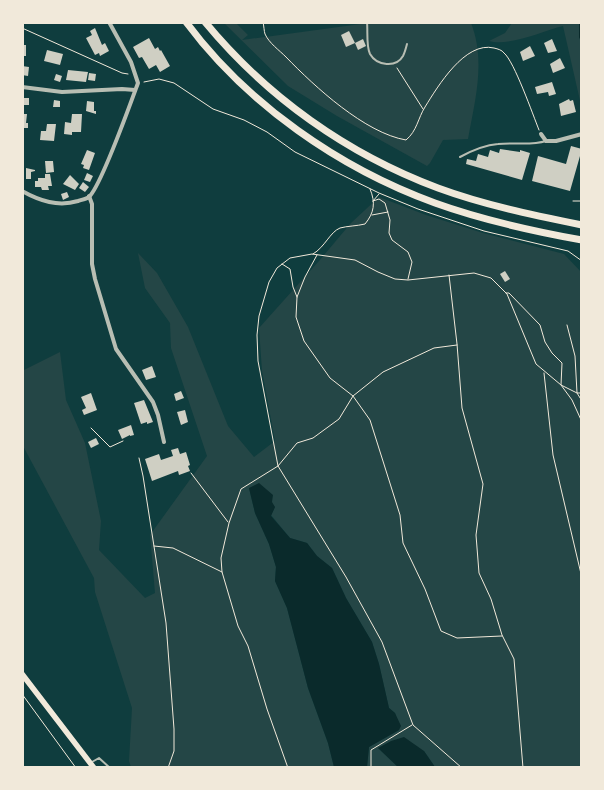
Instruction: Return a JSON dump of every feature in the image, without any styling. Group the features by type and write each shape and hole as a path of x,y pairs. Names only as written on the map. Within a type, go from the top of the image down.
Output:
{"highway":[{"path":"186,22 213,55 266,105 301,132 336,155 372,175 410,193 466,213 520,228 582,240"},
{"path":"205,22 249,71 276,94 309,120 379,162 439,188 469,198 582,225"}],"main road":[{"path":"22,674 92,766"}],"street":[{"path":"22,191 33,198 52,204 76,202 89,196 100,178 138,83 136,75 109,22"},
{"path":"22,87 62,92 136,90"},
{"path":"541,134 546,141 556,141 582,134"},
{"path":"89,196 92,204 94,271 116,350 152,402 158,415 164,442"}],"lane":[{"path":"367,22 370,54 378,62 384,64 394,63 403,56 406,44"},
{"path":"460,157 496,144 537,144 546,141"},
{"path":"92,766 99,758 110,768"}],"path":[{"path":"263,22 265,33 270,41 295,67 335,102 371,127 393,138 406,140 413,134 424,109 440,84 455,66 478,49 490,47 499,49 505,53 541,134"},
{"path":"22,28 122,73 136,75"},
{"path":"394,63 424,109"},
{"path":"138,83 159,79 174,83 213,109 244,120 267,132 294,152 379,194 484,231 568,250 582,261"},
{"path":"370,188 373,201 372,215 365,224 340,228 334,232 320,250 312,254 290,258 281,263 277,268 269,282 259,316 257,335 258,362 278,466 346,578 382,642 413,724 462,768"},
{"path":"373,201 379,194"},
{"path":"373,201 380,199 385,203 390,220 389,233 392,240 408,252 412,262 408,280"},
{"path":"573,202 582,201"},
{"path":"372,215 388,212"},
{"path":"312,254 355,260 395,279 408,280 449,274 474,273 491,278 506,293 536,364 544,372 577,393 582,401"},
{"path":"317,255 305,277 297,298 296,317 304,341 330,378 353,396 370,420 400,515 403,543 425,589 441,631 457,638 502,636"},
{"path":"281,263 290,269 297,298"},
{"path":"449,274 462,408 484,484 476,535 478,573 491,599 502,636 514,659 523,768"},
{"path":"506,293 509,292 518,300 540,325 545,342 562,363 561,384 572,400 582,422"},
{"path":"567,325 575,356 577,393"},
{"path":"288,768 266,709 248,646 238,626 222,572 221,558 229,523 241,489 278,466 297,443 313,438 339,419 353,396 383,372 434,348 457,344"},
{"path":"544,372 552,455 582,578"},
{"path":"577,393 582,392"},
{"path":"91,428 110,447 123,440"},
{"path":"139,458 166,623 174,729 174,751 168,768"},
{"path":"191,473 229,523"},
{"path":"154,546 173,548 222,572"},
{"path":"22,694 76,768"},
{"path":"371,768 371,750 413,724"}],"shaded area":[{"path":"224,23 236,23 248,35 242,40 368,23 471,23 478,52 478,81 468,139 443,140 427,166 337,116 288,86"},
{"path":"512,23 581,23 581,105 563,26 526,38 506,42 489,41 505,33"},
{"path":"379,197 426,215 483,233 564,254 582,273 581,767 435,767 424,751 378,748 398,767 367,767 369,747 399,730 395,713 389,708 372,642 346,598 332,568 317,556 307,543 290,538 271,515 275,507 249,488 255,513 269,544 276,567 275,581 287,608 308,688 328,743 334,767 131,767 129,761 132,708 95,592 94,578 23,446 22,371 60,352 66,400 85,443 101,521 99,550 145,598 155,593 150,535 207,456 171,348 170,323 145,288 138,253 157,273 188,327 228,426 254,457 275,441 262,371 259,328 351,223"},
{"path":"259,483 273,495 272,502 275,507 271,516 290,538 307,543 317,556 332,568 346,598 372,642 389,708 395,713 401,726 399,730 369,747 367,767 334,767 328,743 308,688 287,608 275,581 276,567 269,544 255,513 249,488"},
{"path":"404,737 424,751 435,767 398,767 378,748"}],"building":[{"path":"95,28 102,45 105,43 109,51 100,56 99,53 95,55 86,38 92,35 90,31"},
{"path":"349,31 355,43 346,47 341,35"},
{"path":"149,38 155,49 158,47 161,50 170,66 160,72 156,65 149,69 142,57 139,58 133,47"},
{"path":"363,39 366,46 358,50 355,43"},
{"path":"552,39 557,51 548,53 544,43"},
{"path":"22,45 26,45 26,56 22,56"},
{"path":"530,46 535,56 523,61 520,52"},
{"path":"47,50 63,54 60,65 44,61"},
{"path":"560,58 565,68 553,73 550,64"},
{"path":"22,66 29,67 28,76 22,75"},
{"path":"68,70 88,72 86,82 66,80"},
{"path":"89,73 96,74 95,81 88,80"},
{"path":"56,74 62,76 60,82 54,80"},
{"path":"552,82 556,94 549,96 548,92 537,94 535,87"},
{"path":"22,98 29,98 29,105 22,105"},
{"path":"569,99 570,101 573,100 576,112 561,116 559,104"},
{"path":"54,100 60,101 60,107 53,107"},
{"path":"87,101 94,102 96,114 86,111"},
{"path":"22,114 27,114 26,123 28,123 28,128 22,128"},
{"path":"72,114 82,114 81,132 72,132 72,135 64,134 65,122 71,123"},
{"path":"47,124 56,124 54,141 40,140 41,131 46,131"},
{"path":"571,146 582,149 570,191 532,181 538,156 566,164"},
{"path":"500,149 520,152 520,150 530,153 522,180 466,164 467,159 476,161 478,154 488,157 490,150 499,153"},
{"path":"87,150 95,153 89,170 83,168 84,165 81,164"},
{"path":"45,161 53,161 54,172 46,173"},
{"path":"26,168 35,170 31,172 31,179 26,179"},
{"path":"87,173 93,176 90,182 84,180"},
{"path":"45,174 50,174 52,186 48,186 49,190 35,187 35,181 38,181 38,178 45,178"},
{"path":"70,175 79,184 75,190 63,184"},
{"path":"83,182 89,187 85,192 79,188"},
{"path":"67,192 69,197 63,200 61,194"},
{"path":"505,271 510,279 505,282 500,274"},
{"path":"152,366 156,377 146,380 142,370"},
{"path":"181,391 184,398 176,401 174,394"},
{"path":"91,393 97,410 84,415 82,410 86,408 81,397"},
{"path":"144,400 153,422 141,424 134,403"},
{"path":"185,410 188,422 181,425 177,412"},
{"path":"131,425 134,435 122,439 118,430"},
{"path":"96,438 99,444 91,448 88,442"},
{"path":"178,448 180,454 186,452 190,471 179,475 178,471 152,481 145,459 159,454 161,460 173,456 171,450"}],"waterway":[{"path":"580,22 580,37 582,41"}]}
